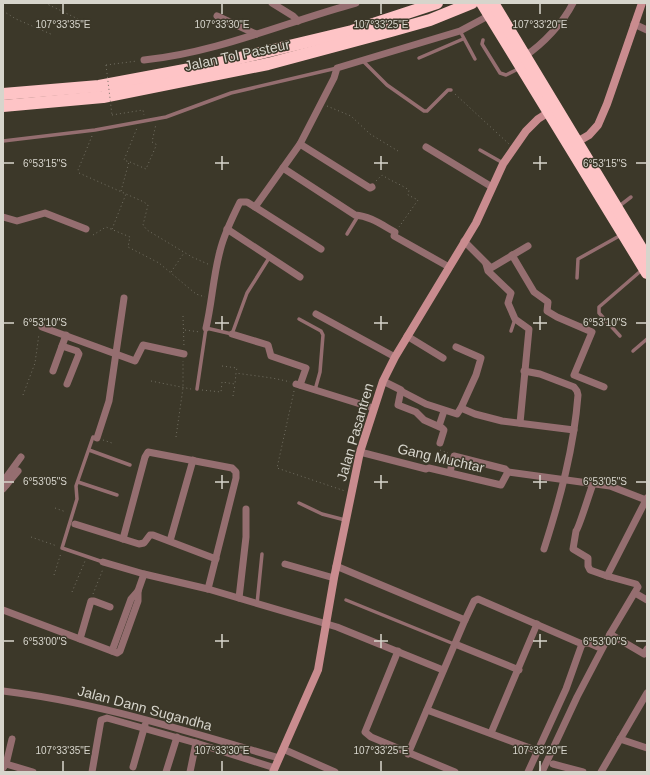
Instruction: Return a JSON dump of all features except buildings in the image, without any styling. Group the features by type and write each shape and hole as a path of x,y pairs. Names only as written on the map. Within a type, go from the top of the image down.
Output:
{"highway":[{"name":"Jalan Tol Pasteur","path":"3,94 99,86 206,66 352,31 437,3"},
{"name":"Jalan Tol Pasteur","path":"3,106 103,97 210,77 327,49 417,24 472,3"},
{"path":"482,3 490,15 498,32 527,59 549,112 622,235 646,263"},
{"path":"493,3 616,208 646,263"}],"main road":[{"path":"577,142 589,135 598,125 607,104 642,3"},
{"name":"Jalan Pasantren","path":"274,770 318,670 336,566 360,452 383,381 407,336 484,207 503,164 526,131 538,119 549,112"}],"street":[{"path":"272,3 293,16 298,21"},
{"path":"144,60 167,57 256,34 298,21 339,5 356,3"},
{"path":"527,59 568,14 573,3"},
{"path":"256,207 300,144 337,68 460,31 490,15"},
{"path":"217,16 256,34"},
{"path":"634,24 647,30"},
{"path":"300,144 370,188 372,187"},
{"path":"426,147 492,187"},
{"path":"283,168 358,215 365,215 395,232 394,236 448,267"},
{"path":"205,331 220,252 227,229 240,202 247,202 256,207 321,249"},
{"path":"3,217 17,221 45,213 86,228"},
{"path":"227,229 300,277"},
{"path":"464,241 486,264 492,268 528,246"},
{"path":"512,255 534,292 548,302 547,311 557,317 592,332 574,375 604,388"},
{"path":"486,264 488,271 511,293 508,303 515,319 527,326 529,331 520,423"},
{"path":"95,438 109,401 124,298"},
{"path":"316,314 395,357"},
{"path":"42,327 135,361 143,345 184,354"},
{"path":"232,334 268,345 271,356 306,368 298,385 373,408"},
{"path":"53,371 66,335"},
{"path":"407,336 443,358"},
{"path":"62,346 77,351 79,354 67,384"},
{"path":"383,381 426,404 457,414 476,375 481,358 456,347"},
{"path":"524,371 540,374 574,388 577,391 574,430 564,478 544,549"},
{"path":"401,391 398,404 416,412 424,420 444,430 440,443"},
{"path":"461,408 481,415 520,423 574,430"},
{"path":"438,426 444,411"},
{"path":"123,539 146,454 153,452 232,468 236,472 236,478 208,589"},
{"name":"Gang Muchtar","path":"360,452 426,469 429,468 450,472 501,485 508,472"},
{"path":"450,472 454,456 505,469 508,472 564,478 610,486 646,503 607,576"},
{"path":"4,488 5,479 21,457"},
{"path":"170,541 193,460"},
{"path":"4,488 18,471"},
{"path":"542,772 577,697 610,634 638,587 636,584 590,570 588,566 588,558 573,549 576,531 579,528 583,510 593,484"},
{"path":"239,598 246,536 246,509"},
{"path":"75,524 142,544 150,535 153,535 216,559"},
{"path":"105,562 144,574 208,589 326,624 398,651 443,670"},
{"path":"285,564 334,578"},
{"path":"336,566 465,620"},
{"path":"3,610 117,653 120,651 138,600 138,591 144,574"},
{"path":"635,593 647,600"},
{"path":"408,754 474,601 478,599 582,644 587,643 598,647"},
{"path":"80,639 91,602 94,601 110,607"},
{"path":"491,733 537,624"},
{"path":"610,634 644,654 647,649"},
{"path":"455,644 518,670"},
{"path":"528,772 564,691 582,644"},
{"path":"398,651 365,732 366,735 408,754 455,772"},
{"name":"Jalan Dann Sugandha","path":"3,691 96,707 279,758"},
{"path":"564,691 577,697"},
{"path":"602,772 620,739 644,704 647,693"},
{"path":"427,710 538,751"},
{"path":"92,772 100,724 107,718 196,743 274,770"},
{"path":"132,767 146,721"},
{"path":"166,772 176,738"},
{"path":"12,739 5,766 33,772"},
{"path":"620,739 647,748"},
{"path":"190,772 196,743"},
{"path":"283,749 335,772"},
{"path":"553,764 583,772"}],"lane":[{"path":"460,31 475,59"},
{"path":"419,58 463,39"},
{"path":"483,40 482,44 500,73 506,75 527,59"},
{"path":"363,60 387,85 424,111 427,111 448,90 451,90"},
{"path":"3,141 95,130 171,116 231,93 337,68"},
{"path":"480,150 503,164"},
{"path":"616,208 631,197"},
{"path":"347,234 358,215"},
{"path":"577,278 577,261 579,258 622,235"},
{"path":"197,389 205,331 232,334 247,293 269,258"},
{"path":"620,336 600,313 600,307 646,263"},
{"path":"299,319 321,332 323,335 320,372 315,390"},
{"path":"511,332 515,319"},
{"path":"633,350 647,339"},
{"path":"95,438 89,450 78,482 77,499 62,548 105,562"},
{"path":"89,450 130,465"},
{"path":"78,482 117,495"},
{"path":"299,503 322,514 345,520"},
{"path":"257,604 262,554"},
{"path":"346,600 455,644"}],"path":[{"path":"45,3 78,19"},
{"path":"3,11 16,19 53,35"},
{"path":"130,62 106,65 112,115 143,110"},
{"path":"451,90 514,148"},
{"path":"321,103 351,116 370,134 398,151"},
{"path":"139,122 124,160 146,169 156,146 156,144 152,142 158,118"},
{"path":"95,130 78,172 126,193 148,205 143,221 143,225 147,230 202,262 217,267"},
{"path":"121,191 129,162"},
{"path":"372,187 382,175 409,190 408,195 418,200 395,232"},
{"path":"112,229 126,193"},
{"path":"93,235 103,228 112,229 130,237 128,247 159,263 196,294 212,299"},
{"path":"171,272 184,252"},
{"path":"23,395 35,363 38,341 42,327"},
{"path":"184,330 205,331"},
{"path":"222,366 237,368 233,396"},
{"path":"236,373 263,378 274,377 298,385 289,408 277,468 351,494"},
{"path":"151,381 183,388 176,438"},
{"path":"221,392 222,382 235,384"},
{"path":"440,443 439,449 454,456"},
{"path":"55,508 72,515"},
{"path":"31,536 62,548 54,575"},
{"path":"72,592 87,556"},
{"path":"93,594 105,562"}]}
